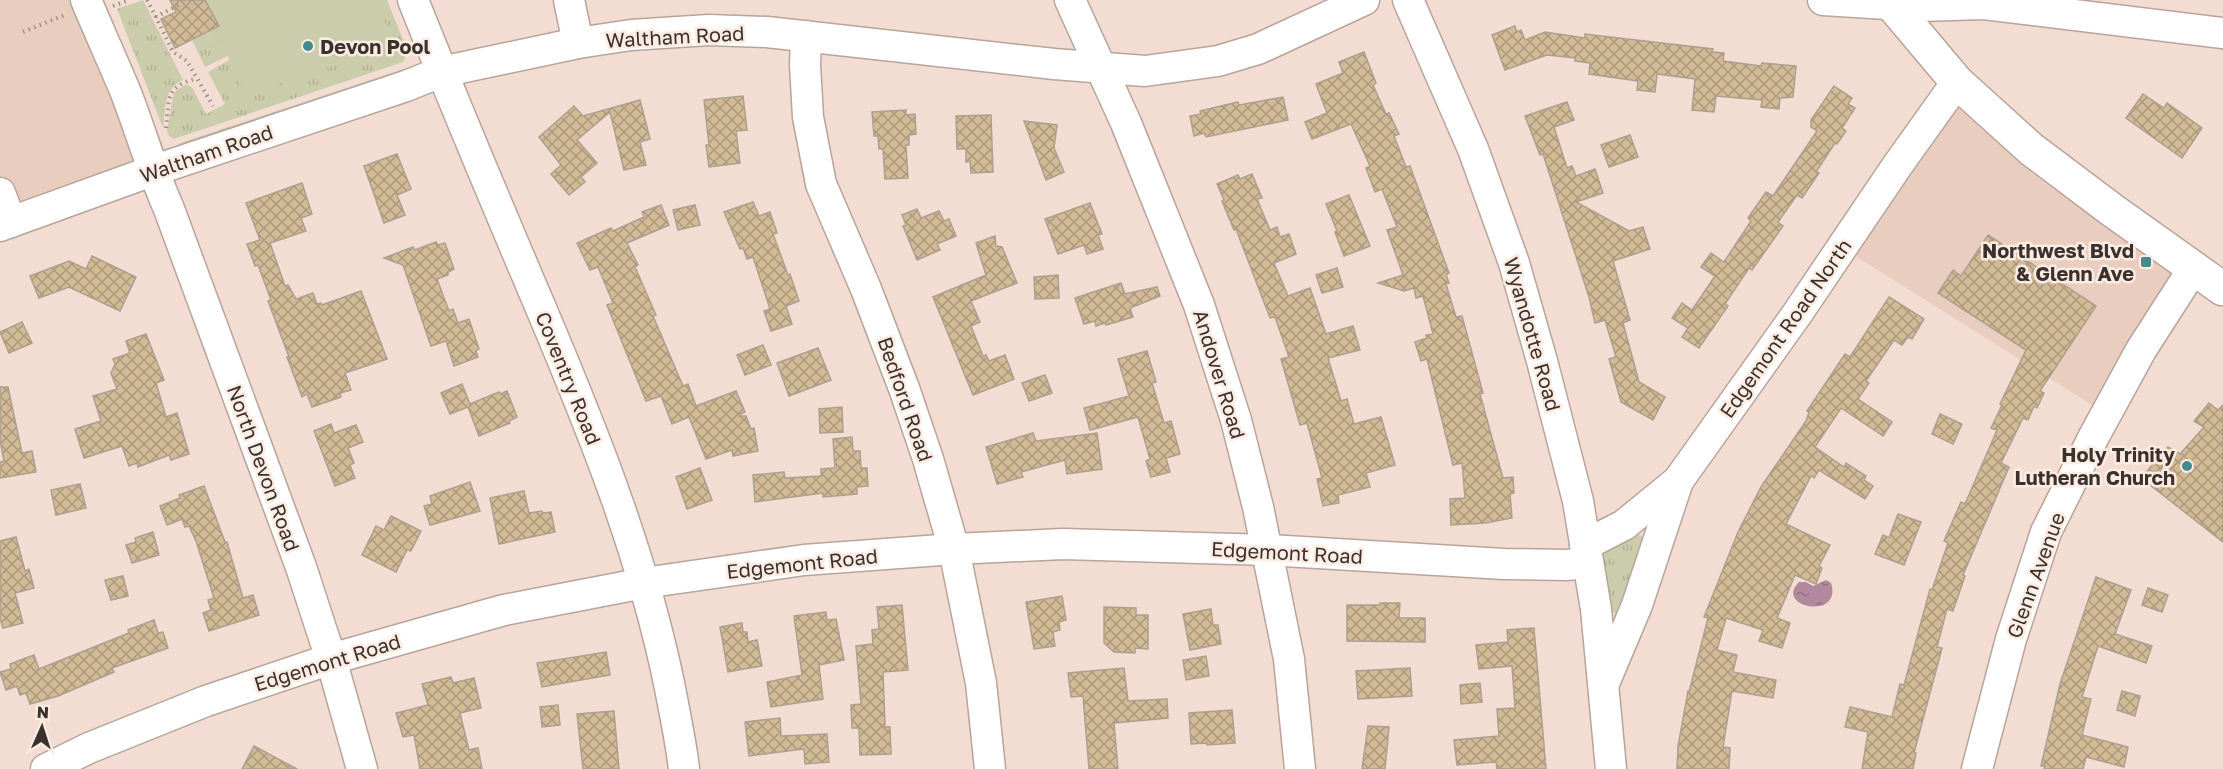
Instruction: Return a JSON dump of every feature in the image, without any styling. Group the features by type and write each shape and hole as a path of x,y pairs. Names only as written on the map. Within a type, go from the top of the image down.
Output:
{"main road":[{"path":"1889,2 1957,82 2031,148 2223,289"}],"street":[{"name":"Coventry Road","path":"413,0 441,72 572,380 619,502 661,643 682,746 684,769"},
{"path":"569,0 578,42"},
{"name":"Andover Road","path":"1070,0 1126,123 1201,309 1236,420 1268,550 1289,659 1300,769"},
{"name":"Waltham Road","path":"5,224 441,72 578,42 631,35 709,30 767,32 1100,69 1145,71 1218,61 1258,49 1364,0"},
{"name":"Wyandotte Road","path":"1408,0 1473,149 1514,263 1542,361 1578,501 1596,609 1611,769"},
{"path":"1822,0 1928,6 1984,4 2223,33"},
{"name":"North Devon Road","path":"87,7 125,91 152,171 169,209 301,567 331,659 362,769"},
{"name":"Bedford Road","path":"806,36 808,117 820,184 866,289 928,459 954,549 981,683 990,769"},
{"name":"Edgemont Road North","path":"1586,554 1678,481 1797,315 1957,82"},
{"path":"0,193 5,224"},
{"name":"Glenn Avenue","path":"1977,769 2011,639 2046,532 2093,438 2141,350 2193,269"},
{"name":"Wyandotte Road","path":"1604,684 1637,605 1678,481"},
{"name":"Edgemont Road","path":"46,769 89,748 206,701 331,659 504,610 644,583 804,560 1063,544 1268,550 1504,564 1566,565 1586,554"}],"path":[{"path":"23,32 87,7 129,0"},
{"path":"147,0 173,52 188,61 213,106"},
{"path":"156,17 178,5"},
{"path":"165,137 171,93 177,85 197,78"}],"shaded area":[{"path":"0,0 104,0 171,165 0,226"},
{"path":"1969,77 2090,179 2215,264 2186,305 2114,419 1854,255"}],"green space":[{"path":"143,0 183,80 169,94 163,128 117,9"},
{"name":"Devon Pool","path":"175,0 374,0 396,45 246,95 221,40 214,43 207,32 175,48 161,19 180,10"},
{"path":"276,0 387,0 408,52 403,62 174,139 169,136 167,131 173,97 175,92 185,85 192,87 206,114 225,104 208,72 229,60 228,56 205,67 192,40 207,32 214,43"},
{"path":"404,69 405,74 182,148 180,143"},
{"path":"1635,534 1643,537 1646,546 1617,614 1610,610 1601,553"}],"water":[{"path":"1826,580 1831,583 1832,595 1827,602 1819,606 1810,606 1795,598 1793,591 1799,582 1806,582 1813,586"}],"building":[{"path":"170,0 205,0 219,26 175,48 161,19 176,12"},
{"path":"1515,26 1517,32 1521,30 1525,40 1545,32 1585,38 1585,34 1713,49 1712,52 1724,53 1723,61 1761,66 1762,63 1796,66 1793,97 1780,98 1779,109 1761,107 1762,100 1716,96 1714,112 1692,110 1695,79 1657,74 1655,92 1637,90 1638,81 1589,74 1590,63 1575,61 1575,58 1547,55 1505,70 1492,35"},
{"path":"1364,52 1376,83 1373,85 1386,114 1389,113 1399,134 1394,136 1406,167 1410,166 1449,273 1446,274 1449,283 1446,284 1456,317 1462,316 1503,478 1513,477 1514,493 1510,494 1512,518 1486,523 1451,525 1450,499 1465,498 1462,463 1453,465 1427,359 1421,361 1415,342 1427,338 1426,335 1433,334 1423,296 1416,298 1414,288 1404,291 1378,283 1403,275 1387,230 1397,227 1382,189 1375,192 1366,168 1370,166 1351,124 1312,139 1305,122 1327,113 1316,84 1343,73 1339,62"},
{"path":"1834,86 1852,98 1848,104 1855,108 1842,128 1846,131 1837,144 1835,143 1802,198 1797,195 1778,222 1783,226 1752,270 1749,268 1725,304 1728,306 1699,348 1682,337 1688,328 1672,318 1682,303 1692,310 1715,276 1701,267 1711,253 1724,262 1751,221 1748,218 1766,192 1773,196 1817,131 1811,127 1811,120"},
{"path":"2143,94 2164,108 2167,103 2202,128 2182,158 2126,118"},
{"path":"743,96 747,130 736,131 740,163 709,167 704,100"},
{"path":"1283,97 1288,120 1206,137 1204,133 1194,136 1190,116 1201,114 1200,111 1238,102 1239,105"},
{"path":"640,100 650,139 640,142 646,165 624,170 610,112 577,140 597,163 581,177 585,182 569,195 551,174 561,165 539,137 574,106 583,116"},
{"path":"1567,102 1574,120 1554,127 1567,168 1572,166 1576,176 1595,169 1603,193 1576,202 1629,231 1643,227 1650,249 1613,261 1630,320 1623,323 1639,382 1665,397 1653,420 1621,402 1609,359 1616,357 1605,320 1595,323 1589,297 1543,154 1540,155 1525,116"},
{"path":"906,110 906,115 915,114 916,134 909,135 909,145 906,145 908,178 885,179 883,149 879,149 878,136 874,136 872,112"},
{"path":"991,115 993,172 971,173 970,161 966,162 966,149 957,149 956,116"},
{"path":"1024,121 1057,125 1054,148 1064,172 1046,180"},
{"path":"1630,135 1638,157 1609,167 1601,145"},
{"path":"397,154 411,189 397,195 405,215 384,223 364,166"},
{"path":"1252,174 1262,198 1257,199 1270,230 1277,227 1280,237 1289,234 1296,254 1274,263 1288,296 1310,288 1326,334 1353,326 1360,350 1328,358 1341,401 1347,399 1354,424 1381,417 1395,465 1366,473 1370,487 1338,495 1339,503 1323,506 1317,479 1322,478 1307,423 1300,425 1281,359 1289,357 1275,317 1270,318 1217,184 1238,175 1240,179"},
{"path":"302,183 312,214 301,218 306,231 270,243 285,286 288,285 296,299 313,293 317,304 322,305 361,291 387,359 345,373 351,390 340,393 341,397 312,407 307,394 302,397 268,301 271,300 258,265 255,266 247,244 260,240 246,203"},
{"path":"1349,195 1370,246 1344,256 1326,204"},
{"path":"753,202 759,216 770,212 777,233 773,234 799,301 786,306 792,324 771,331 764,311 770,309 753,257 747,259 743,248 740,249 724,212"},
{"path":"1090,203 1102,234 1098,235 1103,249 1087,254 1084,245 1058,254 1045,219"},
{"path":"661,205 669,225 627,243 638,265 635,267 656,315 653,316 683,386 688,384 696,406 736,391 745,412 739,416 746,416 751,429 754,428 758,451 733,456 732,450 706,459 689,417 672,424 661,396 646,401 607,305 613,303 598,267 590,270 577,243 611,228 613,231 644,217 642,212"},
{"path":"695,205 700,225 678,230 673,210"},
{"path":"917,209 921,218 939,211 944,221 949,219 956,236 937,244 940,250 917,260 903,226 906,225 902,215"},
{"path":"1988,235 2096,306 2040,391 2044,393 2037,408 2034,406 2028,420 2023,418 2001,463 2009,467 1963,575 1965,576 1953,611 1947,609 1937,647 1942,648 1914,753 1916,753 1913,769 1862,769 1868,732 1845,727 1850,707 1892,717 1900,684 1904,685 1930,589 1932,590 1948,543 1944,541 1961,502 1965,504 1997,430 1991,428 2026,350 1938,293 1953,270 1961,276"},
{"path":"995,236 996,246 1002,247 1017,283 971,301 980,322 971,326 983,356 986,355 989,361 1005,355 1014,379 973,395 933,297 986,275 976,243"},
{"path":"436,242 438,245 445,243 454,269 448,272 448,275 437,279 449,311 453,309 458,323 469,319 479,349 476,351 478,357 454,366 446,341 431,346 403,265 384,258 413,247 415,250"},
{"path":"92,256 136,277 120,311 69,287 39,298 30,276 69,261 86,269"},
{"path":"1337,268 1343,287 1322,293 1316,275"},
{"path":"1058,275 1059,298 1035,299 1034,277"},
{"path":"1121,283 1125,294 1157,287 1160,296 1130,308 1133,317 1106,325 1105,323 1096,326 1095,321 1084,324 1075,298"},
{"path":"1889,297 1924,319 1912,339 1908,337 1902,345 1894,340 1866,381 1869,383 1858,399 1892,422 1883,436 1841,408 1815,447 1844,467 1846,463 1866,476 1864,480 1873,486 1865,499 1819,470 1814,478 1811,476 1786,524 1830,545 1819,566 1822,568 1816,584 1795,575 1777,618 1790,623 1782,648 1759,641 1763,630 1726,618 1717,650 1737,655 1733,672 1776,680 1773,698 1732,691 1723,747 1730,748 1729,769 1677,769 1678,746 1688,691 1708,618 1704,617 1738,532 1761,487 1806,421 1809,412 1807,411 1845,354 1850,357"},
{"path":"22,322 32,343 9,353 0,332"},
{"path":"146,334 164,380 156,383 166,417 177,413 189,454 171,460 169,455 138,467 137,463 129,466 122,446 84,458 75,429 101,421 93,396 117,389 111,373 115,364 113,359 130,353 126,341"},
{"path":"763,345 771,365 745,375 737,355"},
{"path":"818,348 831,380 789,396 777,363"},
{"path":"1147,351 1156,382 1152,383 1164,423 1171,421 1180,454 1166,458 1170,472 1151,477 1146,461 1150,459 1138,417 1090,430 1084,408 1129,396 1118,359"},
{"path":"1045,375 1052,393 1029,401 1022,383"},
{"path":"462,384 470,404 507,391 517,417 509,421 510,423 479,436 468,407 450,414 441,393"},
{"path":"0,387 8,387 22,453 32,451 36,472 0,478 0,462 4,461 0,440"},
{"name":"Holy Trinity Lutheran Church","path":"2209,403 2218,410 2223,405 2223,542 2141,478 2168,447 2180,454 2204,427 2194,421"},
{"path":"842,407 843,432 820,433 819,409"},
{"path":"1940,414 1962,424 1953,444 1932,434"},
{"path":"331,424 334,433 356,425 363,442 348,448 354,463 350,465 355,478 335,486 314,431"},
{"path":"1033,433 1036,441 1097,433 1102,469 1067,474 1065,460 1021,472 1023,477 997,484 986,447"},
{"path":"852,437 853,451 860,451 861,468 867,468 868,486 857,487 857,494 823,497 823,493 755,502 753,475 784,472 785,478 821,476 821,469 835,468 833,439"},
{"path":"700,468 712,500 687,509 676,477"},
{"path":"470,482 480,511 430,525 424,506 432,504 430,496"},
{"path":"80,484 86,508 56,515 51,490"},
{"path":"204,486 225,542 227,542 243,598 253,595 259,615 209,631 203,613 211,610 208,600 214,598 196,541 189,526 185,527 182,519 167,525 160,506 180,498 179,495"},
{"path":"524,491 529,513 551,512 555,532 499,544 490,498"},
{"path":"1898,514 1921,522 1904,565 1875,554 1883,535 1889,538"},
{"path":"391,516 421,531 411,551 407,550 396,572 362,555 376,526 384,530"},
{"path":"153,532 159,555 132,563 126,545 136,542 135,538"},
{"path":"16,537 25,571 29,569 34,588 15,593 23,623 3,628 0,619 0,541"},
{"path":"123,576 128,596 111,600 105,580"},
{"path":"2096,577 2131,590 2115,634 2152,646 2146,663 2098,646 2082,697 2091,699 2082,735 2128,747 2124,767 2086,757 2083,769 2044,769 2045,766 2041,766 2060,684"},
{"path":"2148,588 2168,595 2162,612 2142,605"},
{"path":"1062,596 1066,620 1059,622 1060,630 1053,632 1055,646 1034,649 1026,602"},
{"path":"1380,603 1400,603 1399,618 1425,618 1425,642 1347,641 1347,605 1380,605"},
{"path":"902,605 908,670 883,672 885,727 890,727 891,754 860,755 859,728 852,728 851,705 861,704 856,646 873,644 872,630 879,629 877,607"},
{"path":"1104,607 1136,608 1136,615 1148,615 1148,649 1135,648 1135,653 1114,652 1104,643"},
{"path":"1211,609 1213,625 1218,625 1221,644 1190,650 1183,614"},
{"path":"826,612 827,620 836,619 844,660 819,665 823,699 771,707 767,682 802,675 794,616"},
{"path":"154,620 158,633 163,632 168,648 112,668 114,672 58,696 30,704 26,693 20,695 17,686 6,690 0,672 11,669 10,664 34,655 39,669 129,633 128,630"},
{"path":"742,623 743,632 747,632 748,642 757,640 762,666 728,672 720,627"},
{"path":"1534,628 1546,769 1497,769 1496,762 1457,765 1454,740 1499,736 1497,709 1515,708 1512,666 1479,669 1476,645 1508,642 1507,630"},
{"path":"606,652 610,675 542,687 537,663"},
{"path":"1206,656 1209,676 1186,680 1183,660"},
{"path":"1124,668 1128,701 1167,699 1168,718 1114,723 1118,769 1089,769 1083,696 1071,697 1068,673"},
{"path":"1410,668 1412,696 1358,699 1356,671"},
{"path":"451,677 453,683 474,678 481,708 460,713 469,750 478,748 482,769 420,769 414,735 403,737 396,713 428,705 422,684"},
{"path":"1480,683 1482,702 1461,704 1460,685"},
{"path":"2122,691 2140,696 2135,716 2117,710"},
{"path":"558,705 560,725 542,727 540,707"},
{"path":"1232,710 1235,743 1191,744 1189,713"},
{"path":"614,711 619,769 583,769 577,714"},
{"path":"780,718 781,736 827,734 829,762 805,764 804,749 749,756 745,722"},
{"path":"1368,726 1389,727 1385,769 1362,769"},
{"path":"254,746 297,769 242,769"}],"place":[{"name":"Devon Pool","path":"308,46"},
{"name":"Northwest Blvd & Glenn Ave","path":"2146,262"},
{"name":"Holy Trinity Lutheran Church","path":"2187,466"}]}
